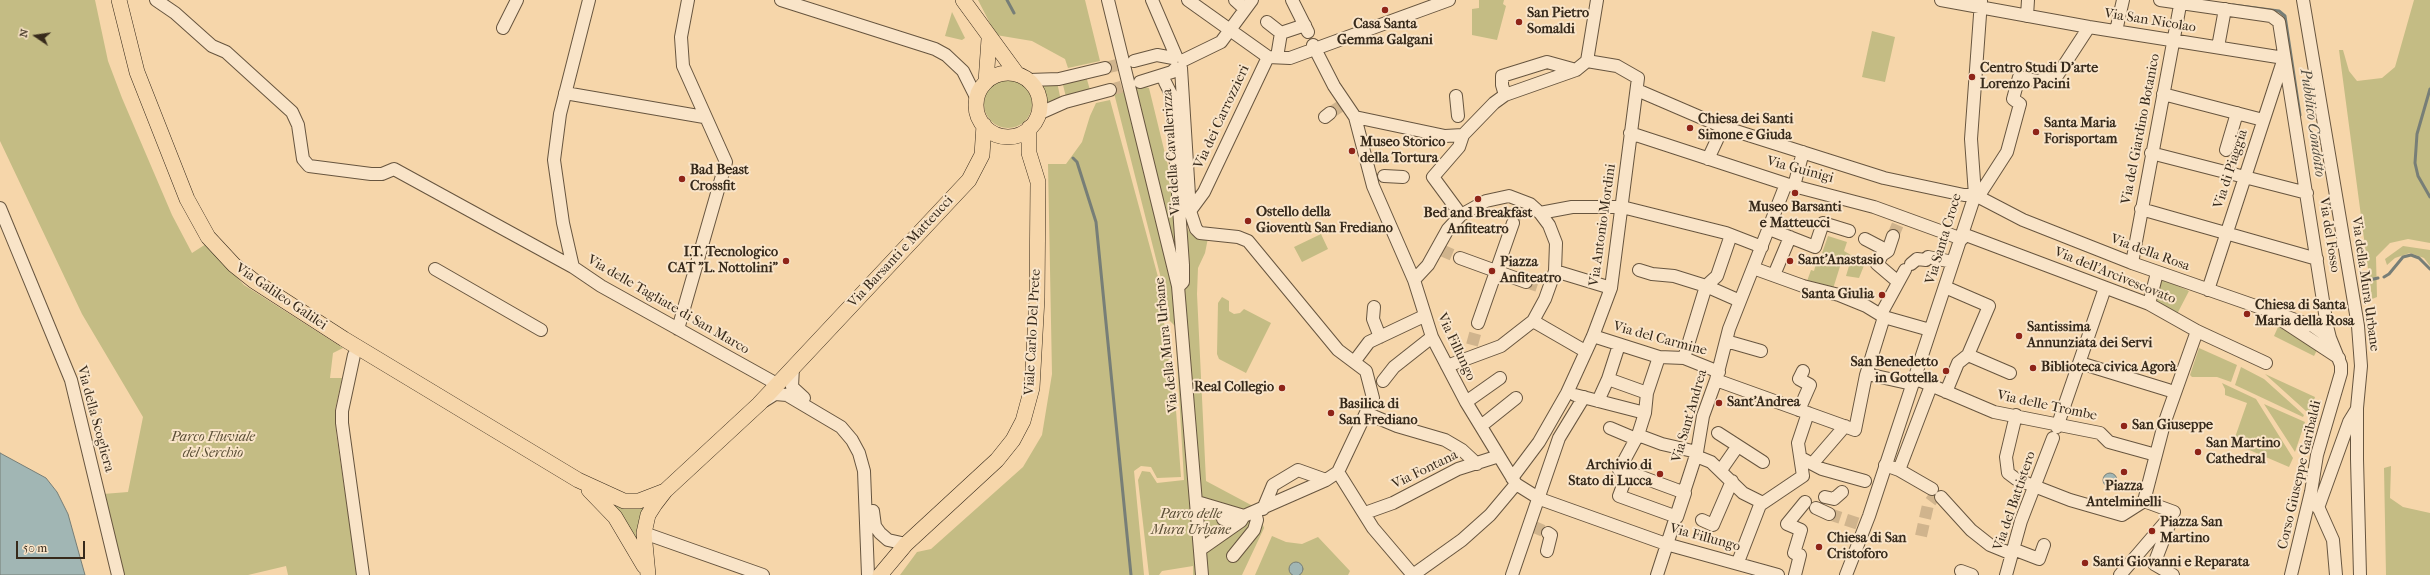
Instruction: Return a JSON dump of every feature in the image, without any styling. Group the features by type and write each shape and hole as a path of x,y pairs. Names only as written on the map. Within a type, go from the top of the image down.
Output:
{"main road":[{"name":"Via Galileo Galilei","path":"119,0 132,56 150,108 187,200 205,232 218,249 243,273 344,339 359,353 578,480 624,501 639,501 665,491"},
{"path":"963,0 989,39 1039,96 1038,114 1029,128 1019,134 1005,136 995,133 984,125 978,113 977,99 986,82 989,39"},
{"path":"986,82 999,74 1023,77"},
{"name":"Via Barsanti e Matteucci","path":"665,491 759,404 969,180 982,155 984,125"},
{"name":"Viale Carlo Del Prete","path":"880,575 906,544 1006,450 1018,431 1028,405 1037,298 1038,182 1029,153 1029,128"},
{"name":"Via Galileo Galilei","path":"578,480 615,517 648,574"},
{"path":"648,574 644,533 648,515 665,491"}],"street":[{"path":"156,0 175,12 212,46 226,52 292,112 298,125 304,159 309,166 371,174 382,174 394,169 573,267"},
{"path":"503,28 517,0"},
{"name":"Via delle Tagliate di San Marco","path":"589,0 565,93 554,160 563,223 573,267 602,286 777,384"},
{"path":"678,329 726,162 721,148 704,117 683,66 681,37 688,0"},
{"path":"781,0 808,4 933,48 946,55 966,76 977,99"},
{"name":"Via della Mura Urbane","path":"1108,0 1178,286 1202,549 1202,575"},
{"name":"Via della Cavallerizza","path":"1152,0 1178,62 1178,112 1190,211 1196,229 1200,233 1238,237 1248,241 1338,350 1354,362"},
{"path":"1188,0 1228,30 1272,57 1290,58 1314,47 1449,0"},
{"path":"1140,82 1172,72 1178,62 1221,42 1228,30 1249,4 1234,0"},
{"path":"1266,22 1281,33 1307,28 1292,0"},
{"path":"1355,117 1445,136 1462,127 1505,95 1576,70 1587,61 1597,0"},
{"name":"Via San Nicolao","path":"1941,0 1981,5 2027,16 2089,27 2284,58"},
{"path":"2027,16 2028,0"},
{"path":"2116,31 2122,0"},
{"name":"Via del Fosso","path":"2160,0 2181,1 2271,16 2277,19 2330,338 2339,358"},
{"name":"Via della Mura Urbane","path":"2303,0 2358,326 2361,366 2358,408 2360,575"},
{"name":"Via del Giardino Botanico","path":"2132,263 2151,153 2181,1"},
{"name":"Via Santa Croce","path":"1885,465 1976,196 1971,139 1981,5"},
{"path":"2218,48 2225,9"},
{"path":"1637,90 1723,127 1884,178 1964,195 1976,196 2006,152 2020,104 2013,99 2019,77 2038,81 2047,78 2055,79 2089,27"},
{"name":"Via dei Carrozzieri","path":"1190,211 1204,192 1272,57 1281,33"},
{"name":"Via Fillungo","path":"1314,47 1344,105 1355,117 1414,280 1424,316 1432,337 1466,402 1514,481 1540,499 1666,544 1743,568 1778,575"},
{"path":"1134,61 1157,55 1178,62"},
{"name":"Via di Piaggia","path":"2208,290 2284,58"},
{"name":"Via Antonio Mordini","path":"1413,575 1462,540 1490,514 1514,481 1540,442 1566,393 1593,336 1611,288 1638,78 1632,73 1617,66 1587,61"},
{"path":"1505,95 1502,85 1502,76 1547,62 1576,70"},
{"path":"1023,77 1059,79 1105,68"},
{"path":"1166,82 1178,112 1183,282 1178,286"},
{"path":"1038,114 1065,102 1110,90"},
{"path":"565,93 704,117"},
{"path":"2163,94 2263,120"},
{"path":"1456,96 1462,127 1459,147 1433,177 1461,215"},
{"path":"2226,150 2237,114"},
{"path":"1708,159 1723,127"},
{"name":"Via Guinigi","path":"1630,133 1790,185 1834,195 1900,218 1962,236"},
{"name":"Via Sant'Andrea","path":"1675,516 1677,517 1685,493 1683,494 1697,454 1703,416 1740,301 1769,229 1790,185 1803,152"},
{"path":"2151,153 2307,193"},
{"path":"1376,176 1403,177"},
{"path":"1414,280 1428,265 1439,249 1448,229 1461,215 1486,201 1509,196 1540,213 1549,225 1556,242 1555,271 1533,321 1501,346 1484,351 1471,351 1447,366"},
{"name":"Via della Rosa","path":"1976,196 2023,220 2132,263 2267,310"},
{"path":"1540,213 1572,207 1622,207 1731,235 1762,247"},
{"name":"Via della Scogliera","path":"0,208 71,380 118,575"},
{"path":"2141,209 2317,259"},
{"path":"1478,323 1513,223"},
{"path":"1769,229 1815,247 1823,223 1849,231"},
{"path":"1684,358 1706,286 1717,276 1731,235"},
{"path":"1893,236 1888,250 1882,255 1877,264 1898,281"},
{"name":"Via dell'Arcivescovato","path":"1962,236 2148,304 2197,331 2266,363"},
{"path":"1776,276 1790,237"},
{"path":"1865,239 1888,250"},
{"path":"1812,463 1850,428 1883,315 1898,281 1908,267 1917,259 1926,260 1928,257 1954,262"},
{"path":"1460,258 1526,282"},
{"path":"1753,268 1839,295 1883,315 1930,330"},
{"path":"435,269 541,330"},
{"path":"1639,270 1652,274 1674,276 1706,286 1740,301"},
{"path":"1555,271 1611,288"},
{"path":"2148,304 2157,272"},
{"path":"1945,287 1989,306 1968,355 1958,363 1946,392"},
{"name":"Via del Battistero","path":"2006,575 2033,486 2056,430 2105,288"},
{"path":"1374,307 1373,319 1380,337"},
{"path":"2267,310 2313,326 2330,338"},
{"path":"2267,310 2339,358"},
{"path":"1202,549 1254,512 1326,480 1338,472 1373,398 1366,371 1354,362 1366,346 1380,337 1424,316"},
{"path":"1533,321 1585,351"},
{"path":"2016,415 2006,458 2008,473 2016,480 2074,502 2122,515 2144,501 2179,378 2197,331"},
{"name":"Via del Carmine","path":"1593,336 1660,357 1684,358 1717,376 1850,428"},
{"path":"1383,381 1394,367 1432,337"},
{"path":"1726,341 1760,351"},
{"path":"1598,401 1608,379 1620,345"},
{"path":"359,353 342,411 342,423 363,575"},
{"path":"1968,355 2010,372"},
{"path":"1660,357 1647,393 1645,413 1637,437 1620,470 1627,474 1628,472 1683,494"},
{"name":"Corso Giuseppe Garibaldi","path":"2290,575 2311,492 2318,454 2341,373 2339,358"},
{"path":"2080,363 2168,390"},
{"path":"793,367 791,384 796,392 838,416 854,430 860,439 871,471 875,526 888,540 906,544"},
{"path":"1743,568 1752,523 1763,503 1803,476 1798,443 1810,385 1799,379 1803,371"},
{"name":"Via delle Trombe","path":"1867,374 1913,381 1931,386 1994,412 2016,415 2056,430 2100,433 2109,442 2156,455"},
{"path":"1466,402 1500,378"},
{"path":"1608,379 1647,393"},
{"path":"1900,470 1931,386"},
{"path":"1566,393 1645,413"},
{"name":"Via Barsanti e Matteucci","path":"759,404 776,394 787,395 841,428 852,440 859,453 864,471 868,575"},
{"path":"1512,575 1540,499 1559,438 1584,397"},
{"path":"1481,426 1516,398"},
{"path":"2318,508 2349,422 2358,408"},
{"path":"1366,413 1397,426 1445,440 1462,450 1477,464"},
{"path":"1610,428 1697,454 1721,470 1743,493 1763,503"},
{"path":"1718,433 1737,447 1763,462"},
{"path":"1721,470 1737,447"},
{"name":"Via Fontana","path":"1365,513 1393,503 1458,469 1499,456"},
{"path":"1801,458 1822,469 1847,478 1873,483"},
{"path":"1846,575 1864,525 1873,483 1885,465 1900,470 1937,493 1971,530 1990,545 2039,558 2044,545"},
{"path":"1224,519 1254,512 1273,484 1298,470 1326,480"},
{"path":"1338,472 1373,528 1413,575"},
{"path":"1627,474 1619,496 1675,516 1656,575"},
{"path":"1702,520 1713,525 1732,481"},
{"path":"1825,496 1834,499 1842,492"},
{"path":"2311,492 2332,540 2336,575"},
{"path":"2144,501 2174,512"},
{"path":"1197,502 1254,512"},
{"path":"1795,575 1800,555 1794,553 1800,530 1787,524 1805,502"},
{"path":"1816,508 1829,514"},
{"path":"1233,556 1254,530 1257,520 1254,512"},
{"path":"2120,575 2174,512"},
{"path":"2173,575 2154,564 2174,512"},
{"path":"644,533 763,575"},
{"path":"1547,551 1551,535 1548,533"}],"green space":[{"name":"Parco Fluviale del Serchio","path":"0,0 95,0 108,61 122,98 172,215 192,253 206,244 244,285 343,348 333,353 330,378 342,378 335,410 336,432 357,575 288,575 286,566 248,575 122,575 103,494 128,492 143,417 82,314 0,141"},
{"path":"978,0 1085,0 1100,61 1068,68 1065,59 1032,41 996,35"},
{"path":"1479,0 1504,0 1503,4 1506,6 1497,40 1472,35 1472,9 1479,8"},
{"path":"2414,0 2430,0 2430,243 2408,239 2390,243 2376,257 2377,297 2372,299 2339,50 2343,50 2349,71 2357,81 2382,78 2395,67"},
{"path":"952,12 965,38 962,40 945,36"},
{"path":"1872,31 1895,37 1885,82 1862,77"},
{"path":"1086,76 1090,90 1066,97 1062,81"},
{"path":"1003,80 1013,80 1025,87 1032,99 1032,109 1025,121 1013,128 1003,128 995,124 988,117 984,109 984,99 988,91 995,84"},
{"path":"1057,82 1061,101 1047,106 1041,83"},
{"name":"Parco delle Mura Urbane","path":"1141,86 1149,88 1169,170 1181,169 1187,228 1191,234 1197,237 1208,238 1205,253 1198,268 1197,294 1206,481 1251,505 1260,516 1264,528 1242,575 1193,575 1193,566 1162,571 1159,575 1149,575 1138,480 1142,471 1150,472 1157,483 1184,480 1175,326 1169,320 1170,314 1114,93"},
{"path":"1110,100 1167,310 1164,324 1170,330 1181,477 1157,478 1151,467 1141,466 1134,471 1144,575 900,575 917,552 931,549 1023,467 1042,435 1052,374 1048,164 1066,164 1082,142 1090,116 1096,103"},
{"path":"1321,234 1328,249 1302,262 1294,247"},
{"path":"1828,236 1847,242 1844,251 1865,263 1859,278 1846,276 1849,266 1844,264 1844,261 1842,260 1832,292 1806,284 1811,270 1814,271 1818,256 1821,256"},
{"path":"2403,246 2430,250 2430,266 2424,258 2410,253 2395,258 2387,265 2385,259"},
{"path":"2160,278 2189,291 2176,316 2152,304"},
{"path":"1222,297 1229,301 1229,311 1234,314 1240,313 1244,309 1271,323 1246,373 1219,359 1217,354 1218,303"},
{"path":"2278,327 2289,331 2317,350 2314,356 2274,336"},
{"path":"2199,348 2237,365 2231,382 2217,377 2192,377 2190,375"},
{"path":"2241,367 2264,379 2304,415 2303,417 2235,385"},
{"path":"2265,374 2315,397 2310,412 2306,411"},
{"path":"2222,383 2256,399 2293,458 2289,467 2233,443 2247,403 2225,395 2225,389"},
{"path":"2264,404 2305,422 2295,452"},
{"path":"2391,466 2390,498 2403,507 2430,513 2430,575 2386,575 2384,468"},
{"path":"609,501 646,503 636,540"},
{"path":"1272,536 1286,542 1302,544 1318,537 1350,571 1348,575 1255,575"}],"shaded area":[{"path":"0,453 46,478 57,492 68,514 85,575 0,575"},
{"path":"2107,473 2113,473 2117,477 2117,483 2113,487 2107,487 2103,483 2103,477"},
{"path":"1293,562 1299,562 1303,566 1303,572 1299,576 1293,576 1289,572 1289,566"}],"waterway":[{"path":"1007,0 1014,13"},
{"name":"Pubblico Condotto","path":"2233,5 2279,11 2285,16 2300,115"},
{"path":"2430,89 2417,134 2415,163 2418,176 2430,197"},
{"path":"1073,158 1077,162 1096,222 1131,575"},
{"path":"2384,277 2389,274 2403,257 2411,255 2419,258 2430,269"},
{"path":"2365,281 2378,278"}],"tunnel":[{"path":"1105,68 1133,61"},
{"path":"1110,90 1138,82"},
{"path":"1330,113 1341,106"},
{"path":"1513,223 1520,204"},
{"path":"1893,236 1900,219"},
{"path":"1441,250 1460,258"},
{"path":"1526,282 1547,289"},
{"path":"1472,345 1478,323"},
{"path":"1921,536 1928,505 1937,493"},
{"path":"1829,514 1862,525"},
{"path":"1532,526 1548,533"}],"place":[{"name":"Casa Santa Gemma Galgani","path":"1385,10"},
{"name":"San Pietro Somaldi","path":"1519,22"},
{"name":"Centro Studi D'arte Lorenzo Pacini","path":"1972,77"},
{"name":"Chiesa dei Santi Simone e Giuda","path":"1690,128"},
{"name":"Santa Maria Forisportam","path":"2036,132"},
{"name":"Museo Storico della Tortura","path":"1352,151"},
{"name":"Bad Beast Crossfit","path":"682,179"},
{"name":"Museo Barsanti e Matteucci","path":"1795,193"},
{"name":"Bed and Breakfast Anfiteatro","path":"1478,199"},
{"name":"Ostello della Gioventù San Frediano","path":"1248,221"},
{"name":"I.T. Tecnologico CAT \"L. Nottolini\"","path":"786,261"},
{"name":"Sant'Anastasio","path":"1790,261"},
{"name":"Piazza Anfiteatro","path":"1492,271"},
{"name":"Santa Giulia","path":"1882,295"},
{"name":"Chiesa di Santa Maria della Rosa","path":"2247,314"},
{"name":"Santissima Annunziata dei Servi","path":"2019,336"},
{"name":"Biblioteca civica Agorà","path":"2033,368"},
{"name":"San Benedetto in Gottella","path":"1946,371"},
{"name":"Real Collegio","path":"1282,388"},
{"name":"Sant'Andrea","path":"1719,403"},
{"name":"Basilica di San Frediano","path":"1331,413"},
{"name":"San Giuseppe","path":"2124,426"},
{"name":"San Martino Cathedral","path":"2198,452"},
{"name":"Piazza Antelminelli","path":"2124,472"},
{"name":"Archivio di Stato di Lucca","path":"1660,474"},
{"name":"Piazza San Martino","path":"2152,531"},
{"name":"Chiesa di San Cristoforo","path":"1819,547"},
{"name":"Santi Giovanni e Reparata","path":"2085,563"}]}
